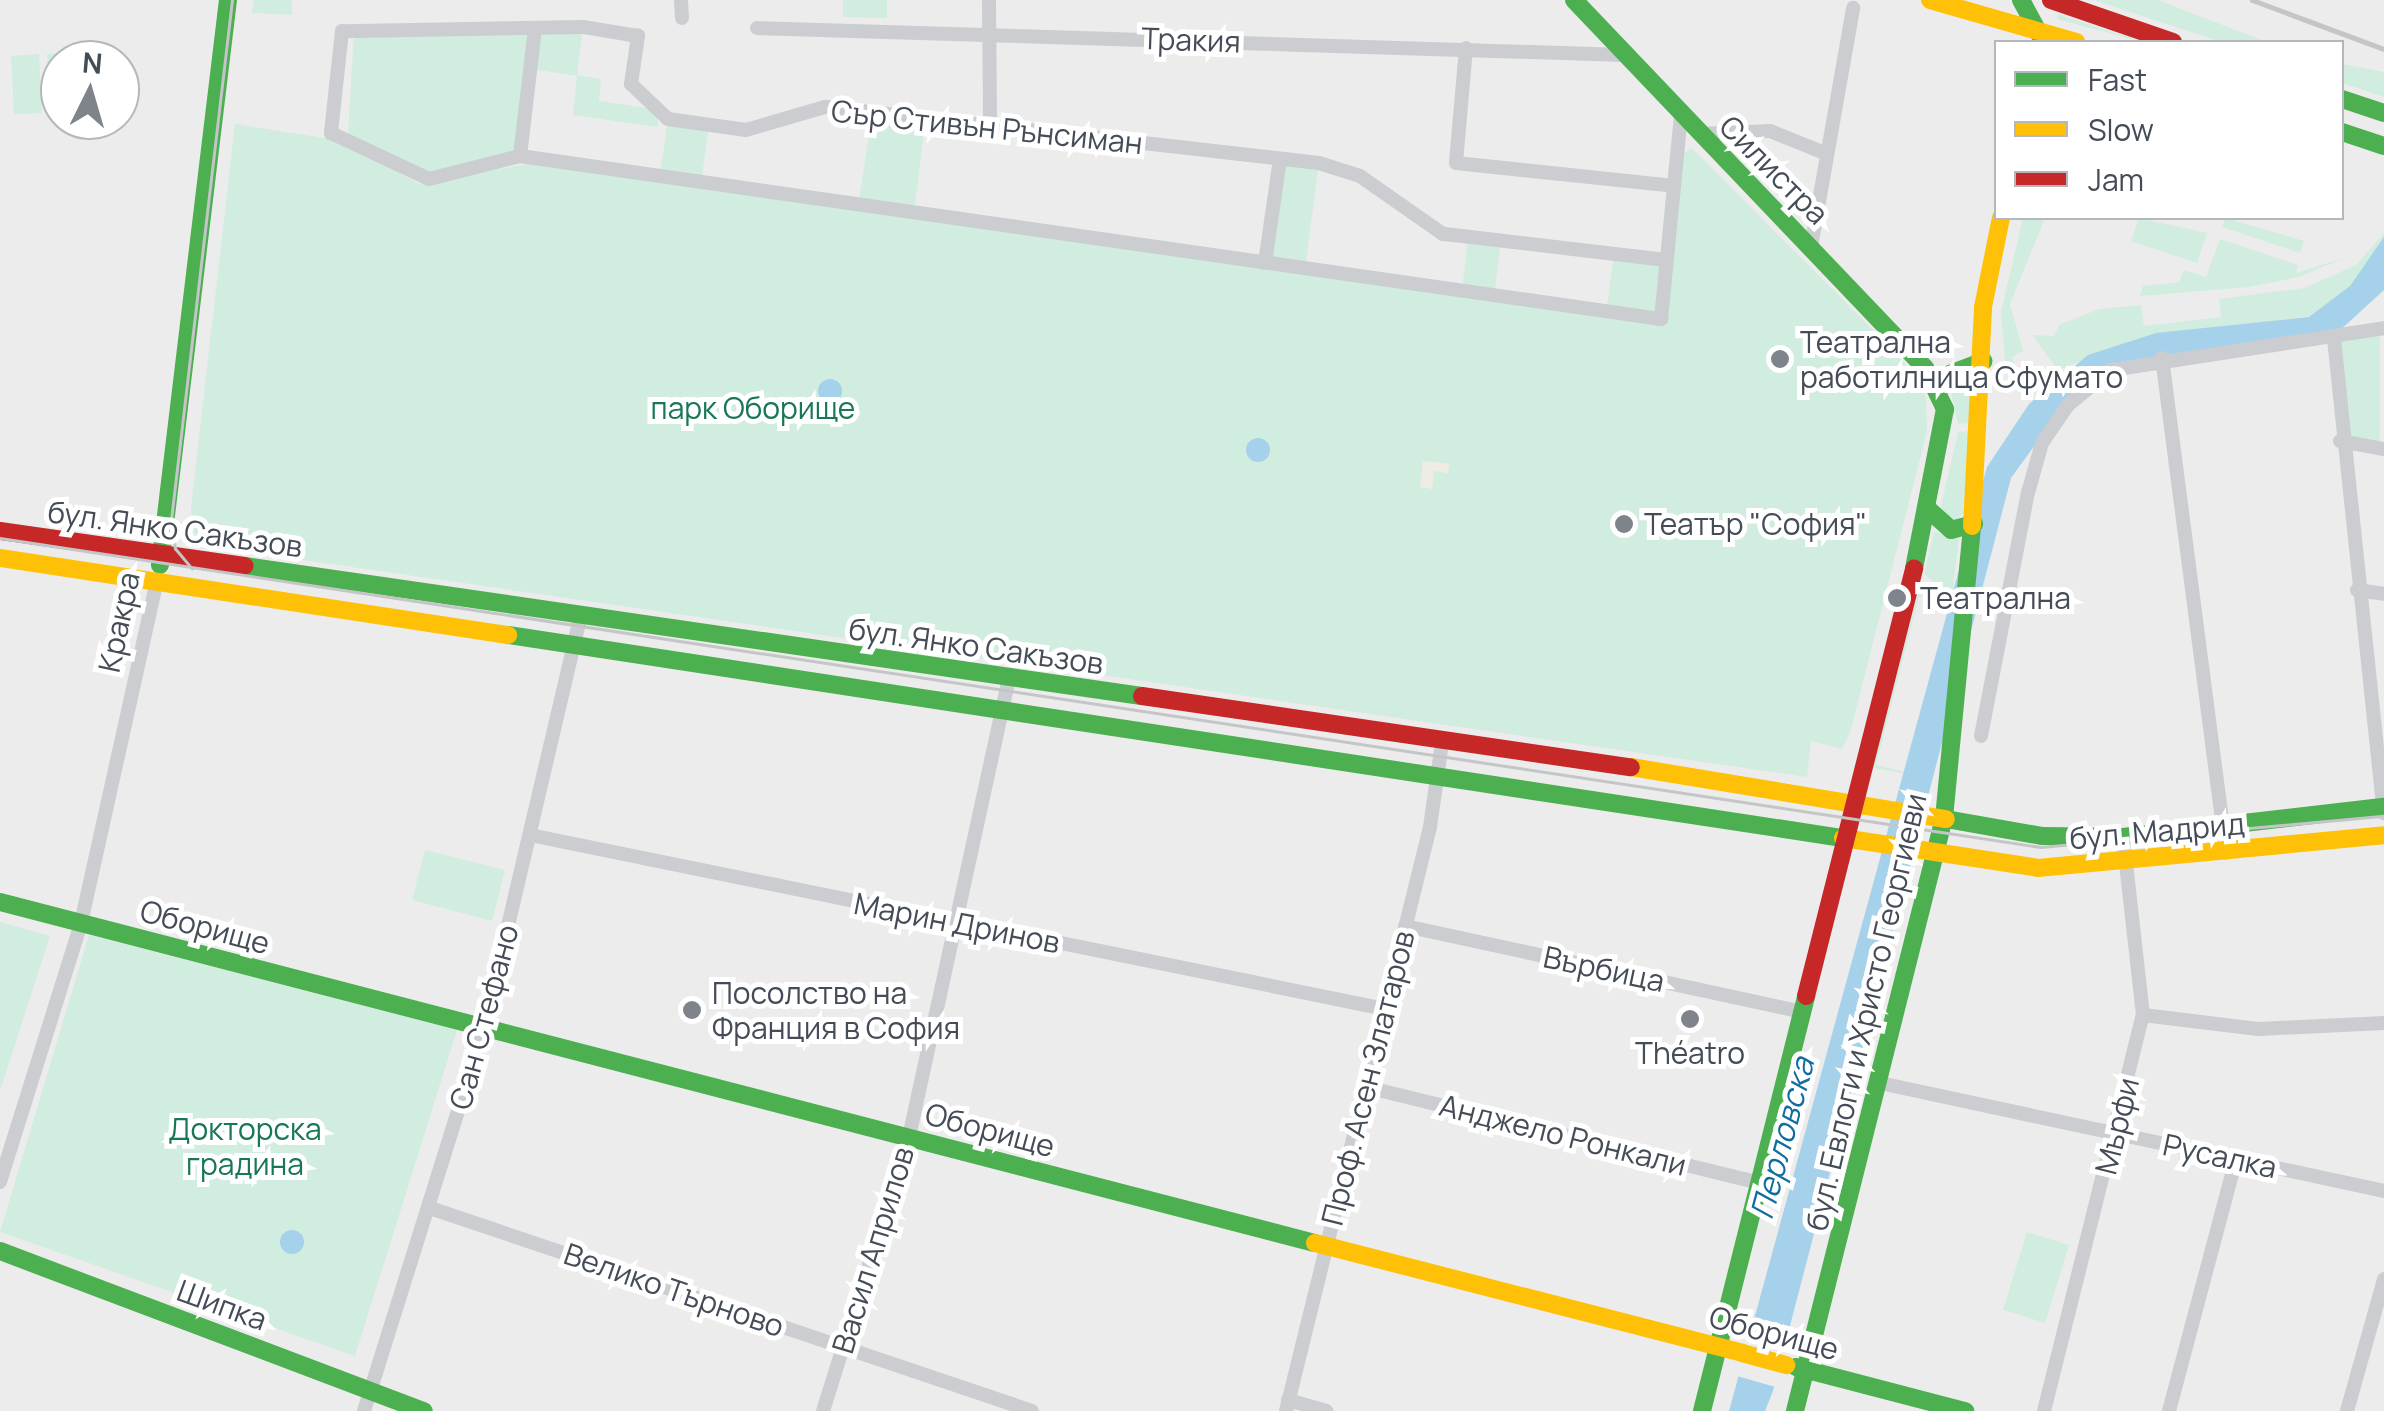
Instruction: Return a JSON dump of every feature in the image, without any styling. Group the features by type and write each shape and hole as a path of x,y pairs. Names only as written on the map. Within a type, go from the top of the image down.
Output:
{"main road":[{"name":"Кракра","path":"157,581 228,0"},
{"name":"Силистра","path":"1574,0 1934,380"},
{"path":"1930,0 2041,38"},
{"path":"2021,0 2041,38"},
{"path":"2051,0 2167,40"},
{"path":"2344,100 2384,113"},
{"path":"2344,133 2384,146"},
{"name":"бул. Евлоги и Христо Георгиеви","path":"1795,1411 1944,818 1974,524 1984,362 1982,308 2001,220"},
{"path":"1934,380 1984,362"},
{"name":"бул. Евлоги и Христо Георгиеви","path":"1702,1411 1946,429 1934,380"},
{"path":"1928,508 1951,530 1974,524"},
{"name":"бул. Янко Сакъзов","path":"0,531 1944,818"},
{"name":"бул. Янко Сакъзов","path":"0,558 1438,770 1848,832 1936,849"},
{"name":"бул. Мадрид","path":"1944,818 2042,836 2122,837 2384,809"},
{"name":"бул. Мадрид","path":"1936,849 2038,868 2126,865 2384,834"},
{"name":"Оборище","path":"0,902 1965,1411"},
{"name":"Шипка","path":"0,1251 424,1411"}],"street":[{"path":"681,0 682,18"},
{"path":"989,0 990,121"},
{"path":"1811,247 1853,8"},
{"path":"536,28 520,156 1661,319 1681,114"},
{"name":"Сър Стивън Рънсиман","path":"520,156 429,179 330,132 342,31 536,28 638,36 631,84 668,120 746,130 825,108 990,121 1280,159 1360,176 1443,234 1666,260"},
{"name":"Тракия","path":"758,28 1624,56"},
{"path":"1466,48 1456,164 1674,186"},
{"path":"1699,134 1770,131 1827,154"},
{"path":"1265,263 1280,159"},
{"path":"1982,736 2002,596 2042,444 2110,370 2162,358 2334,339 2384,328"},
{"path":"2334,339 2340,441 2384,809"},
{"path":"2162,358 2226,854"},
{"path":"2340,441 2384,449"},
{"name":"Кракра","path":"0,1182 81,923 157,581"},
{"path":"2357,590 2384,594"},
{"name":"Сан Стефано","path":"364,1411 484,1028 581,616"},
{"name":"Васил Априлов","path":"822,1411 908,1137 1010,679"},
{"name":"Проф. Асен Златаров","path":"1287,1406 1405,926 1442,742"},
{"name":"Марин Дринов","path":"530,836 1385,1009"},
{"name":"Мърфи","path":"2044,1411 2143,1015 2122,837"},
{"name":"Върбица","path":"1405,926 1804,1012"},
{"path":"2143,1015 2258,1029 2384,1023"},
{"name":"Русалка","path":"1880,1082 2384,1191"},
{"name":"Анджело Ронкали","path":"1366,1087 1761,1183"},
{"path":"2169,1411 2236,1160"},
{"name":"Велико Търново","path":"430,1208 1032,1411"},
{"path":"2347,1411 2384,1279"},
{"path":"1287,1406 1326,1411"}],"green space":[{"path":"254,0 292,0 292,15 252,13"},
{"path":"843,0 887,0 887,18 843,17"},
{"path":"2094,0 2158,0 2262,40 2215,40"},
{"path":"2058,14 2136,40 2135,40 2057,19"},
{"path":"583,27 577,75 601,79 599,101 660,110 657,127 573,115 577,76 531,69 520,156 442,178 348,137 354,30"},
{"path":"39,54 40,113 14,114 11,56"},
{"path":"2344,64 2384,72 2384,97 2344,84"},
{"path":"873,111 926,116 914,212 858,205"},
{"path":"668,119 709,126 701,182 660,175"},
{"name":"парк Оборище","path":"235,124 344,141 419,184 532,163 1666,326 1682,154 1692,148 1900,357 1926,397 1927,431 1850,733 1842,749 1811,741 1807,777 206,546 193,532 191,507"},
{"path":"1280,159 1319,163 1305,269 1265,263"},
{"path":"2023,220 2044,220 2010,304 2023,351 2012,357 2026,385 2006,373 2001,312"},
{"path":"2138,220 2207,233 2197,263 2131,241"},
{"path":"2224,220 2232,220 2304,241 2300,253 2222,227"},
{"path":"2384,233 2384,284 2312,316 2146,336 2058,370 2032,335 2054,336 2059,325 2099,309 2141,305 2144,326 2221,317 2219,299 2304,288 2356,265"},
{"path":"1468,238 1501,242 1494,296 1462,291"},
{"path":"2220,239 2298,265 2296,273 2344,258 2299,277 2249,287 2140,296 2143,286 2179,282 2184,270 2206,277"},
{"path":"1614,254 1662,260 1656,315 1607,308"},
{"path":"2380,327 2379,448 2340,441 2334,339"},
{"path":"1973,373 1970,423 1958,424 1949,382"},
{"path":"1970,431 1963,513 1955,523 1940,510 1958,432"},
{"path":"1934,532 1959,538 1950,612 1944,591 1924,574"},
{"path":"1920,586 1935,599 1919,596 1876,765 1926,777 1873,768"},
{"path":"425,850 505,870 492,921 412,900"},
{"path":"0,922 50,936 0,1091"},
{"name":"Докторска градина","path":"89,935 457,1030 355,1356 0,1232"},
{"path":"2027,1232 2069,1245 2045,1323 2003,1310"}],"sand":[{"path":"1423,461 1449,464 1448,473 1434,471 1432,489 1420,487"}],"water":[{"path":"2384,237 2384,290 2338,332 2155,358 2072,394 2011,478 1773,1391 1765,1411 1729,1411 1987,467 2029,404 2088,355 2156,333 2309,317 2350,286"},
{"path":"830,379 839,382 839,400 830,403 821,400 818,391 821,382"},
{"path":"1258,438 1267,441 1267,459 1258,462 1249,459 1246,450 1249,441"},
{"path":"292,1230 301,1233 301,1251 292,1254 283,1251 280,1242 283,1233"}],"pier":[{"path":"1748,1331 1791,1342 1779,1388 1737,1376"}],"tram line":[{"path":"192,569 175,549 171,520 232,0"},
{"path":"0,538 2041,847 2384,816"}],"railway":[{"path":"2252,0 2384,49"}],"traffic: fast":[{"path":"160,565 228,0"},
{"path":"1574,0 1925,368 1945,409 1914,568"},
{"path":"2021,0 2041,37"},
{"path":"2344,100 2384,113"},
{"path":"2344,133 2384,146"},
{"path":"1934,380 1984,361"},
{"path":"1928,509 1951,530 1974,524"},
{"path":"1795,1411 1944,818 1972,526"},
{"path":"245,566 1142,696"},
{"path":"508,635 1843,838"},
{"path":"1946,819 2042,836 2123,837 2384,807"},
{"path":"0,902 1315,1243"},
{"path":"1702,1411 1806,996"},
{"path":"0,1251 424,1411"},
{"path":"1796,1367 1965,1411"}],"traffic: slow":[{"path":"1930,0 2069,40"},
{"path":"1972,526 1983,307 2001,220"},
{"path":"0,558 508,635"},
{"path":"1631,767 1946,819"},
{"path":"1843,838 2038,868 2384,835"},
{"path":"1315,1243 1742,1353"},
{"path":"1742,1353 1786,1365"}],"traffic: jam":[{"path":"2051,0 2167,40"},
{"path":"0,531 245,566"},
{"path":"1806,996 1914,568"},
{"path":"1142,696 1631,767"}],"place":[{"name":"Театрална работилница Сфумато","path":"1780,359"},
{"name":"Театър \"София\"","path":"1624,524"},
{"name":"Театрална","path":"1897,598"},
{"name":"Посолство на Франция в София","path":"692,1010"},
{"name":"Théatro","path":"1690,1019"}],"water label":[{"name":"Перловска","path":"1782,1138"}]}
